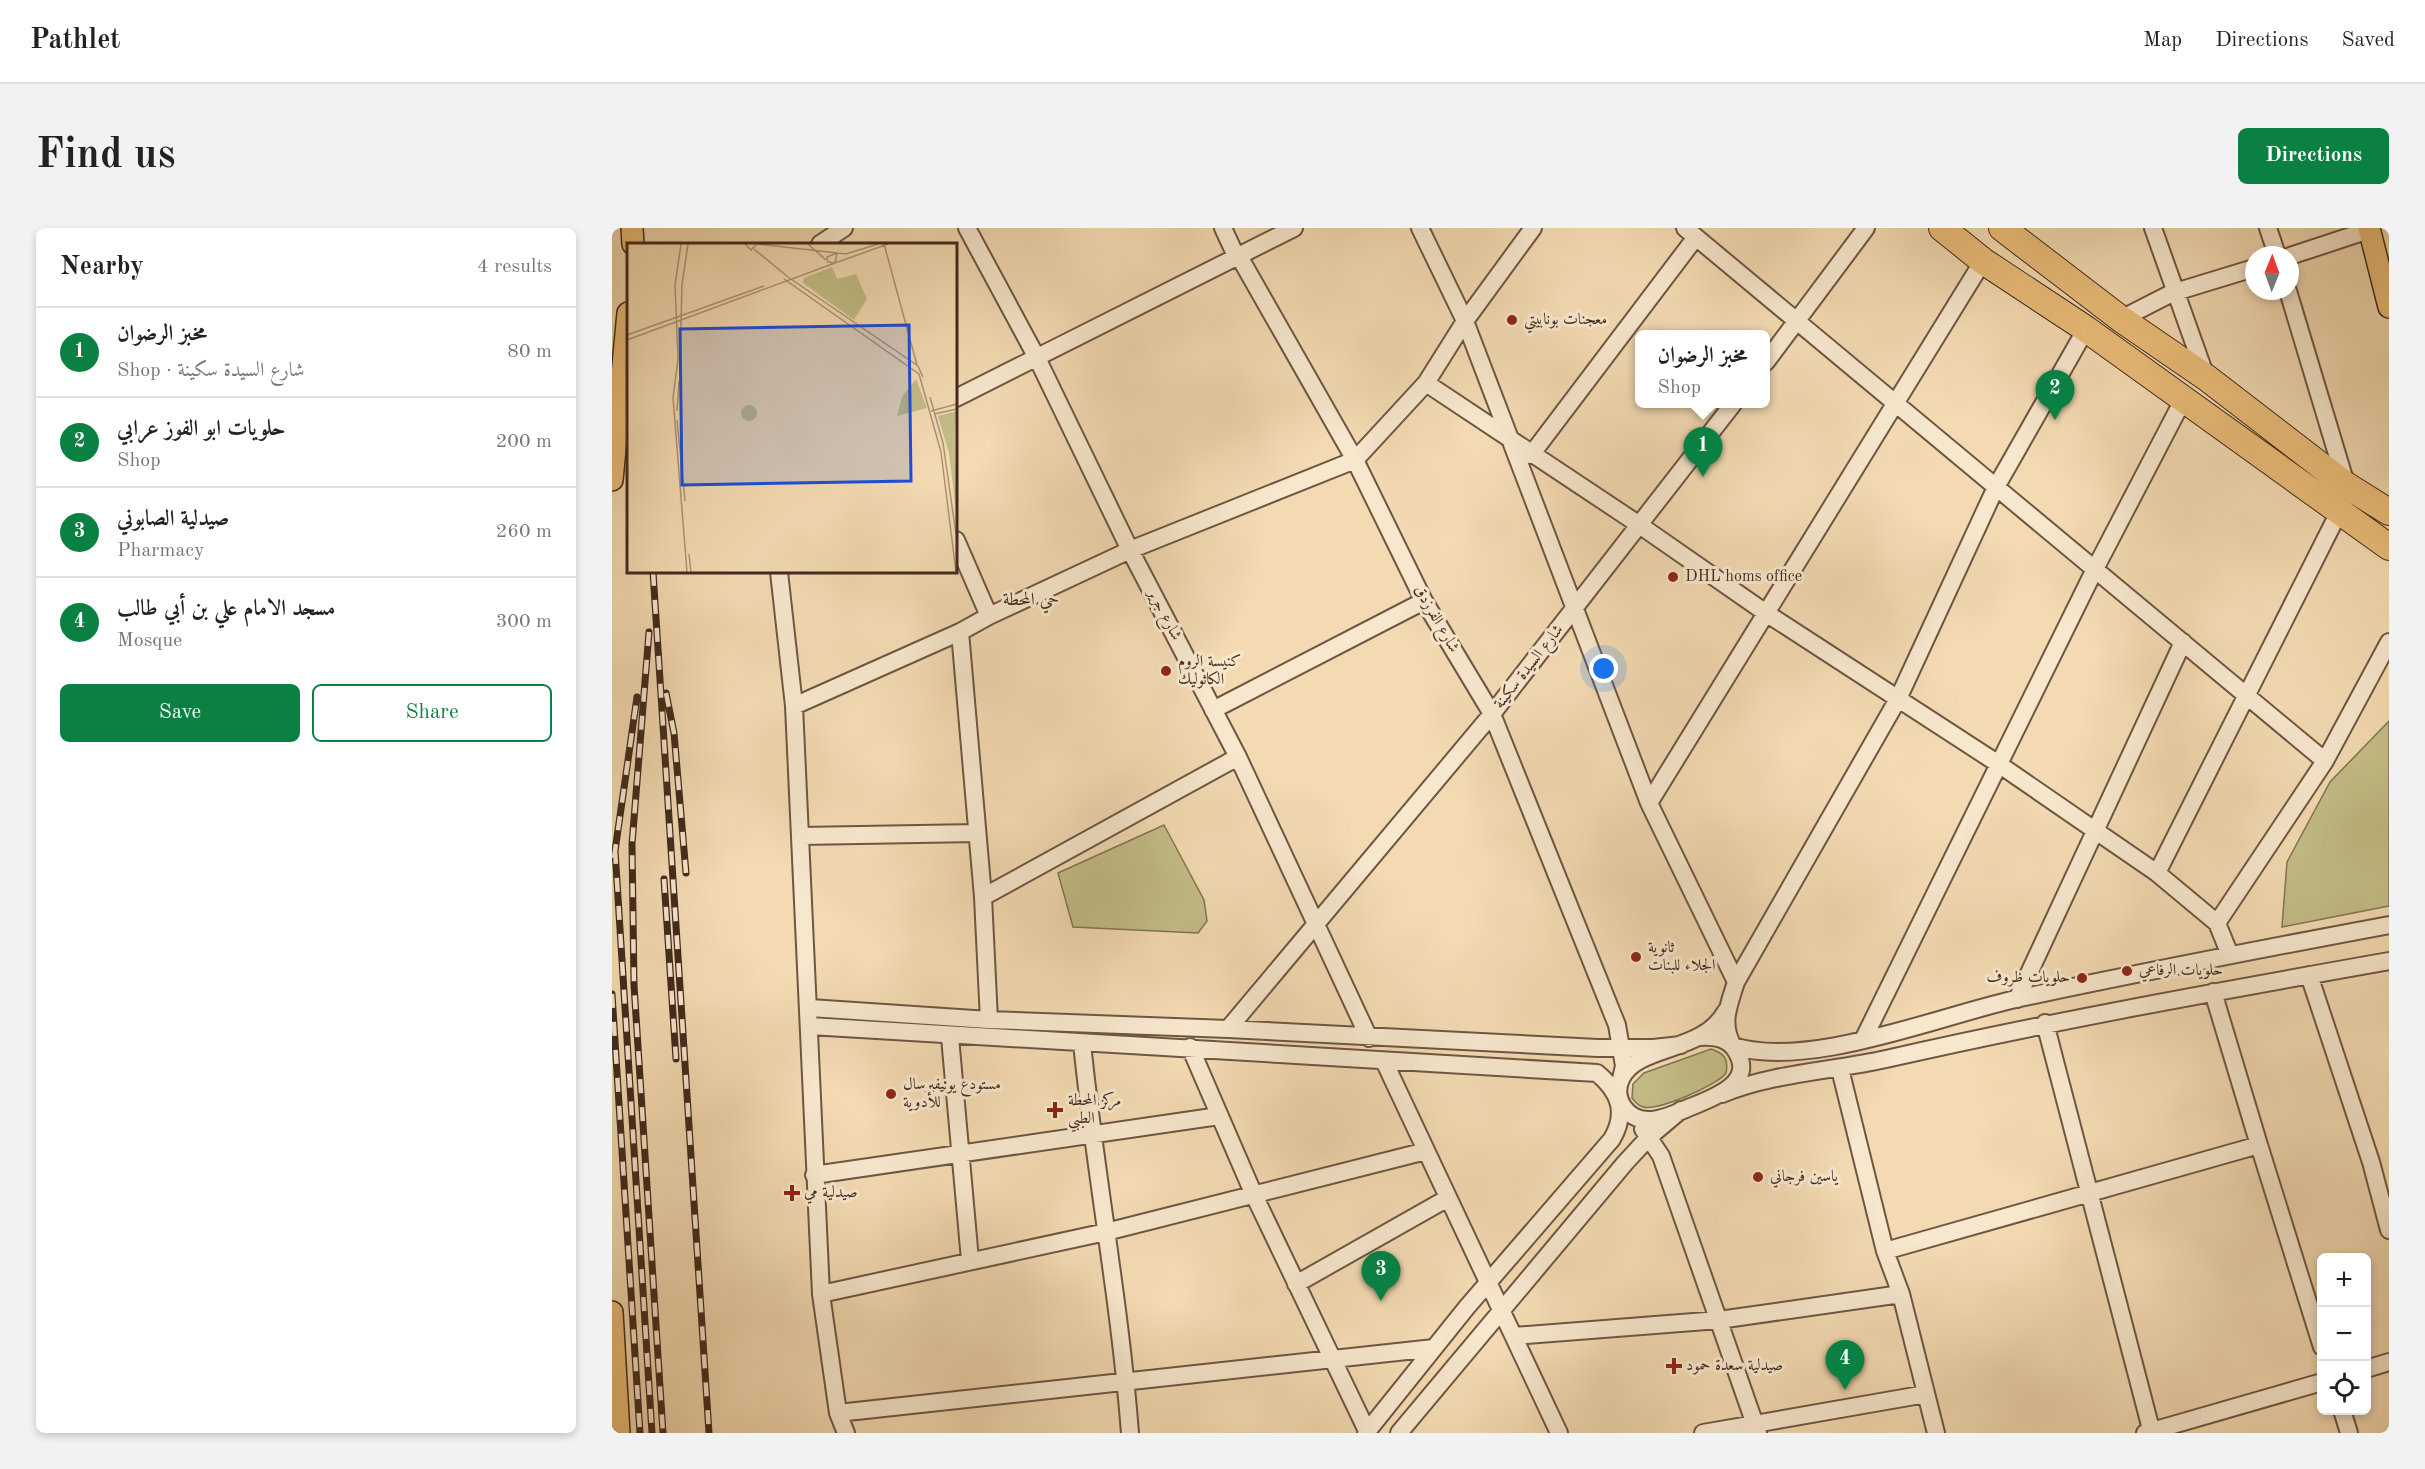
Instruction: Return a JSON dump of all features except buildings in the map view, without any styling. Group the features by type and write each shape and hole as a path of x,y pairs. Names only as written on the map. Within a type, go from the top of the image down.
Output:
{"highway":[{"path":"1942,228 1983,261 2086,329 2389,547"},
{"path":"2002,228 2121,319 2206,378 2346,485 2389,512"}],"main road":[{"path":"632,228 633,243"},
{"path":"2369,229 2389,307"},
{"path":"612,480 627,323"},
{"path":"612,1312 619,1433"}],"street":[{"path":"822,243 844,228"},
{"name":"شارع جرير","path":"967,228 1037,358 1130,550 1238,757 1369,1038"},
{"name":"شارع الفرزدق","path":"1223,228 1355,460 1424,601 1492,714 1617,1026 1622,1049 1624,1066 1618,1090 1625,1109 1612,1139 1488,1283 1367,1432"},
{"path":"957,398 1294,228"},
{"path":"1238,257 1299,228"},
{"path":"1420,228 1465,321 1649,803 1736,982"},
{"path":"794,706 960,632 989,615 1130,550 1355,460 1426,383 1465,321 1533,228"},
{"path":"1770,357 1866,228"},
{"path":"2153,228 2206,378"},
{"path":"2268,228 2274,246"},
{"path":"2299,253 2369,229"},
{"path":"1531,455 1690,232 2325,761"},
{"path":"1649,803 1983,261"},
{"path":"2121,319 2176,292 2245,270"},
{"path":"2291,300 2346,485"},
{"path":"1722,1094 1738,1078 1739,1056 1725,1028 1736,982 1898,699 1996,487 2086,329"},
{"path":"1426,383 1767,613 2000,765 2157,873 2217,923 2230,955"},
{"path":"1863,1040 2095,569 2183,400"},
{"name":"شارع السيدة سكينة","path":"1228,1029 1492,714 1730,408"},
{"path":"2157,873 2338,512"},
{"path":"957,542 989,615"},
{"path":"779,573 794,706 810,1008 814,1175 821,1294 838,1413 846,1433"},
{"path":"1213,710 1424,601"},
{"path":"960,632 983,897 989,1020"},
{"path":"2017,999 2183,642"},
{"path":"2217,923 2325,761 2389,642"},
{"path":"983,897 1238,757"},
{"path":"801,836 977,832"},
{"path":"1700,1037 1713,1036 1752,1052 1777,1052 1863,1040 2017,999 2389,925"},
{"path":"1625,1109 1651,1120 1678,1113 1759,1081 1840,1069 2045,1023 2389,961"},
{"path":"2309,975 2372,1162 2389,1230"},
{"path":"2213,992 2317,1331"},
{"path":"810,1008 989,1020 1228,1029 1369,1038 1622,1049 1681,1045"},
{"path":"1621,1079 1628,1068 1638,1061 1700,1037 1714,1029 1728,1008"},
{"path":"2045,1023 2150,1432 2317,1383"},
{"path":"810,1026 950,1037 1190,1047 1384,1061 1597,1072 1606,1080 1661,1156 1757,1429"},
{"path":"1617,1026 1626,1038 1639,1046 1653,1048"},
{"path":"950,1037 970,1260"},
{"path":"1082,1043 1091,1136 1126,1381 1130,1433"},
{"path":"1190,1047 1254,1195 1367,1432"},
{"path":"1384,1061 1559,1433"},
{"path":"1840,1069 1885,1251 1901,1294 1936,1433"},
{"path":"1399,1433 1649,1137 1678,1113"},
{"path":"1661,1156 1663,1133 1678,1113"},
{"path":"814,1175 1219,1116"},
{"path":"1885,1251 2259,1145"},
{"path":"821,1294 1106,1232 1426,1151"},
{"path":"1296,1284 1448,1198"},
{"path":"1514,1336 1719,1320 1901,1294"},
{"path":"838,1413 1434,1348"},
{"path":"2371,1368 2389,1362"},
{"path":"1703,1433 1757,1429 1926,1394"},
{"path":"2344,1415 2349,1433"}],"shaded area":[{"path":"2389,721 2389,906 2282,927 2287,862 2330,782"},
{"path":"1164,825 1204,900 1207,921 1198,933 1073,927 1058,873"},
{"path":"1711,1049 1719,1052 1727,1064 1726,1073 1712,1084 1674,1101 1651,1107 1640,1106 1632,1098 1633,1084 1644,1073"}],"railway":[{"path":"653,573 709,1433"},
{"path":"649,632 632,844 634,985 663,1433"},
{"path":"666,693 674,733 686,873"},
{"path":"614,858 637,697"},
{"path":"615,850 652,1433"},
{"path":"664,879 676,1059"},
{"path":"612,994 640,1433"}],"place":[{"name":"معجنات بونابيتي","path":"1512,320"},
{"name":"حلويات ابو الفوز عرابي","path":"2055,420"},
{"name":"مخبز الرضوان","path":"1703,477"},
{"name":"DHL homs office","path":"1673,577"},
{"name":"كنيسة الروم الكاثوليك","path":"1166,671"},
{"name":"ثانوية الجلاء للبنات","path":"1636,957"},
{"name":"حلويات الرفاعي","path":"2127,971"},
{"name":"حلويات ظروف","path":"2082,978"},
{"name":"مستودع يونيفيرسال للأدوية","path":"891,1094"},
{"name":"مركز المحطة الطبي","path":"1055,1110"},
{"name":"ياسين فرجاني","path":"1758,1177"},
{"name":"صيدلية مي","path":"792,1193"},
{"name":"صيدلية الصابوني","path":"1381,1301"},
{"name":"صيدلية سعدة حمود","path":"1674,1366"},
{"name":"مسجد الامام علي بن أبي طالب","path":"1845,1390"}],"district":[{"name":"حي المحطة","path":"1031,600"}]}
